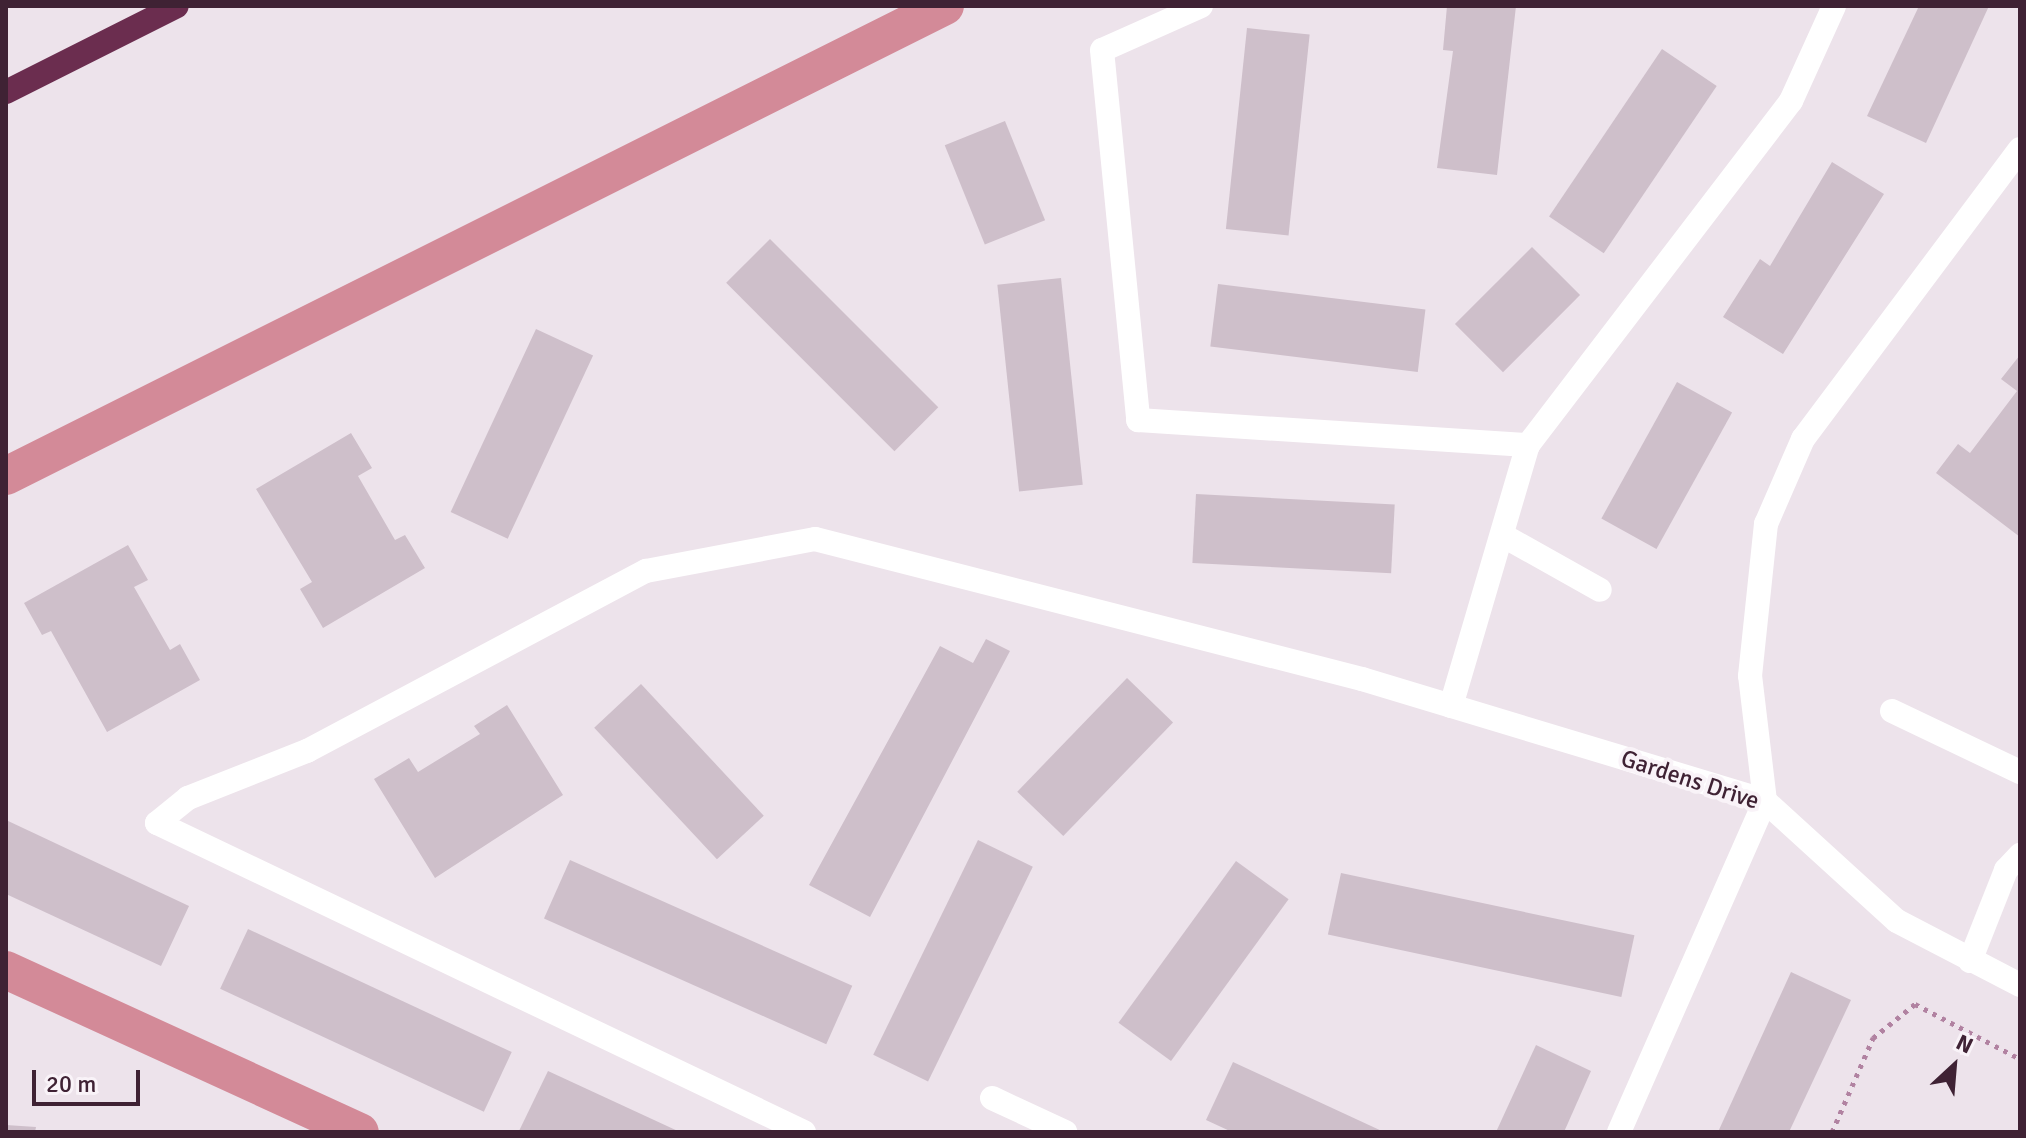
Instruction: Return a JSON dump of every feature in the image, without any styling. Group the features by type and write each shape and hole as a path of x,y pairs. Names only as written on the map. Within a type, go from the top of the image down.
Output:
{"highway":[{"path":"6,92 177,6"}],"street":[{"path":"1201,6 1102,50 1138,420 1528,445"},
{"path":"1451,706 1528,445 1791,101 1834,6"},
{"path":"1619,1132 1765,801 1750,676 1766,524 1803,439 2020,149"},
{"path":"1502,535 1600,590"},
{"name":"Gardens Drive","path":"804,1132 157,823 188,798 307,751 646,571 815,539 1451,706 1765,801 1897,921 2020,985"},
{"path":"1892,711 2020,772"},
{"path":"1970,961 2006,870 2020,855"},
{"path":"992,1098 1065,1132"}],"path":[{"path":"1832,1132 1873,1038 1915,1004 2020,1059"}],"building":[{"path":"1447,6 1516,6 1497,175 1437,168 1453,51 1443,50"},
{"path":"1919,6 1989,6 1926,143 1867,116"},
{"path":"1247,28 1310,35 1289,235 1226,229"},
{"path":"1662,49 1717,86 1604,253 1549,216"},
{"path":"1005,121 1045,220 985,245 945,145"},
{"path":"1832,162 1884,194 1783,354 1723,317 1760,259 1770,266"},
{"path":"770,239 938,407 894,451 726,283"},
{"path":"1532,247 1580,295 1503,372 1455,324"},
{"path":"1061,278 1083,485 1019,492 997,285"},
{"path":"1218,284 1425,309 1418,372 1210,347"},
{"path":"536,329 593,356 508,539 451,512"},
{"path":"2020,355 2020,537 1936,473 1958,444 1970,453 2017,391 2001,379"},
{"path":"1677,382 1732,413 1656,549 1601,518"},
{"path":"351,433 372,468 358,476 395,540 405,535 425,568 323,628 300,589 312,582 256,489"},
{"path":"1196,494 1395,504 1391,573 1192,563"},
{"path":"128,545 148,580 134,587 170,650 180,644 200,680 107,732 51,631 42,635 24,603"},
{"path":"986,639 1010,651 870,917 809,885 940,646 973,663"},
{"path":"1127,678 1173,722 1063,836 1017,792"},
{"path":"641,684 764,816 717,859 594,728"},
{"path":"507,705 563,795 435,878 374,779 409,758 418,772 480,734 474,726"},
{"path":"6,820 189,906 161,966 6,894"},
{"path":"978,840 1033,867 928,1082 873,1055"},
{"path":"570,860 852,986 826,1044 544,918"},
{"path":"1236,861 1289,899 1171,1061 1118,1023"},
{"path":"1341,873 1634,935 1621,997 1328,935"},
{"path":"248,929 512,1052 484,1112 220,989"},
{"path":"1791,972 1851,1000 1789,1132 1718,1132"},
{"path":"1536,1045 1591,1071 1564,1132 1496,1132"},
{"path":"1233,1062 1384,1132 1232,1132 1206,1120"},
{"path":"548,1071 680,1132 519,1131"},
{"path":"6,1125 36,1127 35,1132 6,1132"}],"waterway":[{"path":"6,476 945,6"},
{"path":"6,970 360,1132"}]}
